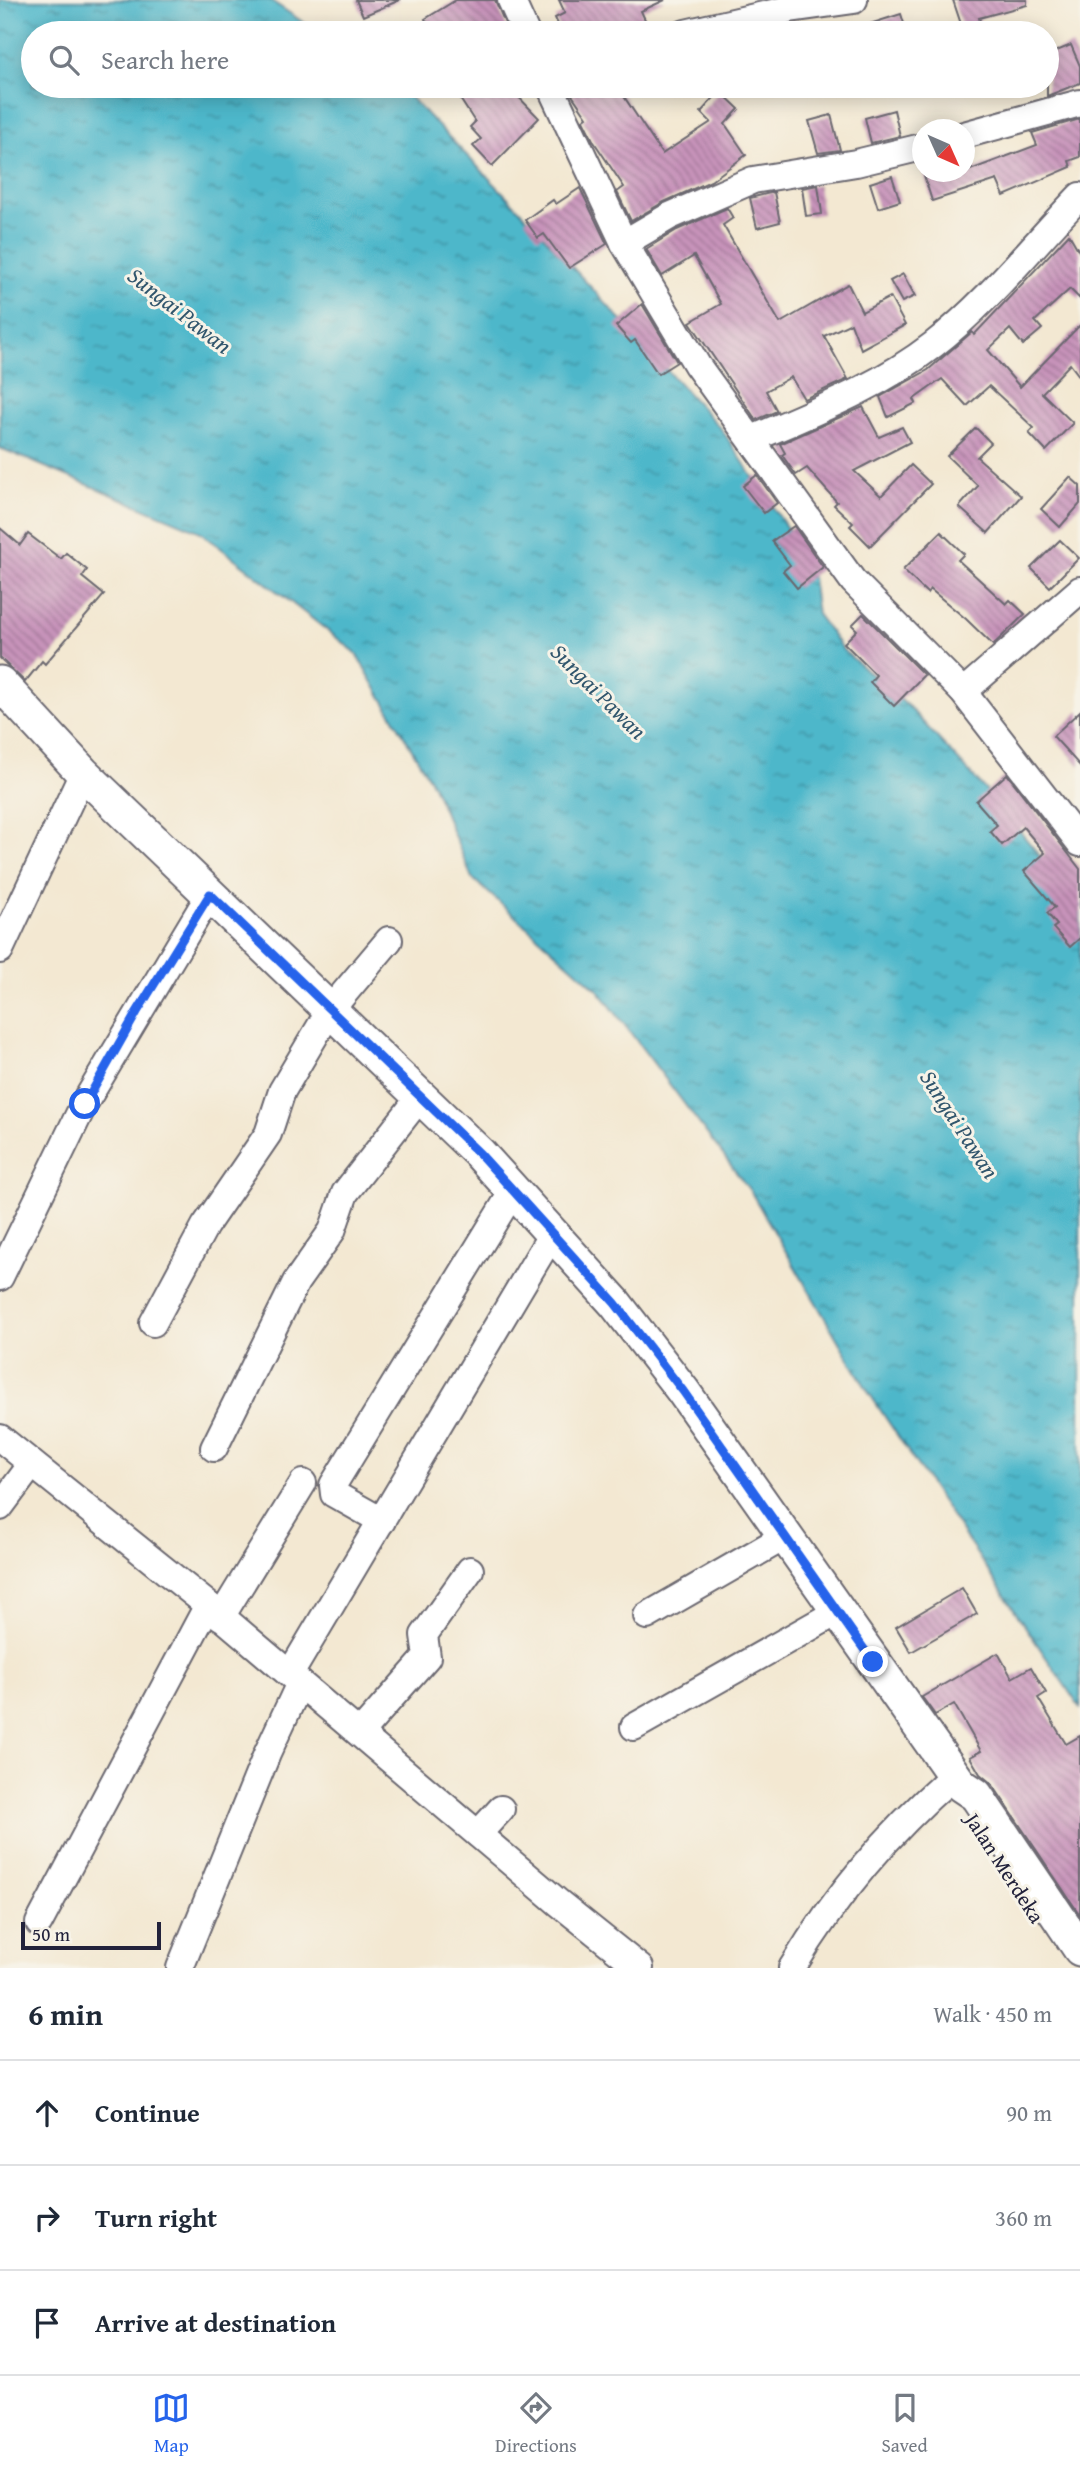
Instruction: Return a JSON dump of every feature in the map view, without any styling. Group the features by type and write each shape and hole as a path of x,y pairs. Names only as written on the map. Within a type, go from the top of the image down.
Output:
{"main road":[{"name":"Jalan Merdeka","path":"0,683 83,773 420,1097 513,1191 615,1303 675,1380 963,1790 1037,1900 1080,1949"},
{"name":"Jalan Merdeka","path":"1037,1900 1069,1968"}],"street":[{"path":"738,21 790,9 854,0"},
{"path":"512,2 521,21"},
{"path":"558,98 624,243 697,365 853,581 963,692 1080,843"},
{"path":"975,132 1080,103"},
{"path":"624,243 670,216 753,180 856,163 912,149"},
{"path":"752,439 835,404 932,346 959,322 1080,196"},
{"path":"963,692 1080,590"},
{"path":"0,950 83,773"},
{"path":"0,1277 85,1104 137,1012 210,894"},
{"path":"153,1323 183,1262 268,1134 282,1091 330,1010 389,940"},
{"path":"214,1448 296,1282 332,1231 345,1193 420,1097"},
{"path":"382,1521 334,1494 333,1485 513,1191"},
{"path":"180,1968 295,1679 382,1521 552,1234"},
{"path":"0,1438 214,1611 640,1968"},
{"path":"0,1507 32,1464"},
{"path":"39,1923 214,1611 303,1483"},
{"path":"647,1616 784,1537"},
{"path":"360,1733 427,1657 424,1635 470,1570"},
{"path":"635,1727 837,1612"},
{"path":"792,1968 848,1884 904,1818 963,1790"},
{"path":"478,1834 501,1809"}],"water":[{"name":"Sungai Pawan","path":"0,0 270,0 301,21 21,21 21,98 411,98 519,209 722,430 810,563 817,614 844,651 908,706 992,797 1080,905 1080,1708 869,1393 751,1192 599,991 472,878 433,785 355,652 199,531 0,448"}],"building":[{"path":"356,0 400,0 363,16"},
{"path":"456,0 495,0 504,21 426,21 425,19"},
{"path":"559,0 665,0 641,11 646,21 556,21 555,18 565,13"},
{"path":"953,0 1027,0 1027,5 979,18 980,21 960,21"},
{"path":"901,14 903,21 879,21"},
{"path":"1071,45 1080,66 1080,83 1059,91 1059,50"},
{"path":"460,98 520,98 539,118 492,166 473,146 481,139 470,127 475,122"},
{"path":"574,98 625,98 662,154 711,122 701,112 714,98 727,98 739,109 725,124 746,155 711,181 664,202 631,221 617,192 624,187 594,142 583,120 587,117"},
{"path":"894,110 900,136 871,143 865,118"},
{"path":"831,115 840,150 818,153 809,121"},
{"path":"1080,119 1080,157 1069,161 1071,167 1004,196 997,180 932,201 926,182 975,182 975,168 1037,145 1032,133"},
{"path":"892,176 900,201 878,208 870,183"},
{"path":"818,185 822,214 806,216 802,188"},
{"path":"580,188 607,244 569,268 544,234 538,238 525,220 553,200 556,204"},
{"path":"774,192 780,222 757,228 750,198"},
{"path":"727,208 733,218 723,225 780,323 848,284 862,312 890,297 905,325 861,349 851,323 824,336 848,379 804,399 791,377 766,391 777,411 756,420 690,322 721,304 694,256 662,276 646,249 677,230"},
{"path":"1069,234 1080,253 1080,299 1070,289 1035,321 1042,329 1023,345 1010,329 988,350 1020,387 1080,325 1080,377 1070,364 1042,393 1073,423 1046,451 1029,433 1034,428 989,386 967,406 942,379 914,399 916,403 888,417 880,397 928,370 972,332 974,335"},
{"path":"903,274 915,296 902,302 890,281"},
{"path":"642,304 677,362 658,374 635,340 631,343 616,326"},
{"path":"863,407 879,437 902,427 910,442 854,471 881,496 911,465 931,484 870,546 850,526 853,523 834,505 837,502 807,468 796,475 782,455 785,453 780,444"},
{"path":"976,428 991,443 977,457 1021,496 988,533 959,507 978,486 947,456"},
{"path":"757,475 777,503 764,513 743,486"},
{"path":"1070,477 1080,486 1080,504 1060,527 1041,509"},
{"path":"794,526 823,567 797,588 783,571 790,565 772,541"},
{"path":"0,528 20,545 28,534 61,559 66,553 87,570 82,577 104,595 45,664 42,661 25,682 0,658"},
{"path":"941,532 964,554 958,560 1006,604 1010,600 1025,614 993,645 930,589 927,593 903,570"},
{"path":"1060,540 1079,558 1050,587 1031,568"},
{"path":"863,614 924,675 894,706 870,682 876,675 844,643 857,630 852,625"},
{"path":"1080,711 1080,766 1053,736"},
{"path":"1007,774 1080,869 1080,938 1070,947 1053,928 1057,925 1047,913 1055,907 1024,871 1045,853 1023,827 1002,845 990,831 997,825 976,801"},
{"path":"962,1588 977,1614 911,1652 896,1627"},
{"path":"998,1653 1012,1678 1031,1667 1046,1693 1038,1698 1066,1744 1080,1736 1080,1915 992,1784 980,1774 970,1757 981,1751 954,1704 935,1715 922,1697"}],"route":[{"path":"85,1104 137,1012 210,894 480,1154 615,1303 683,1391 733,1466 873,1662"}]}
